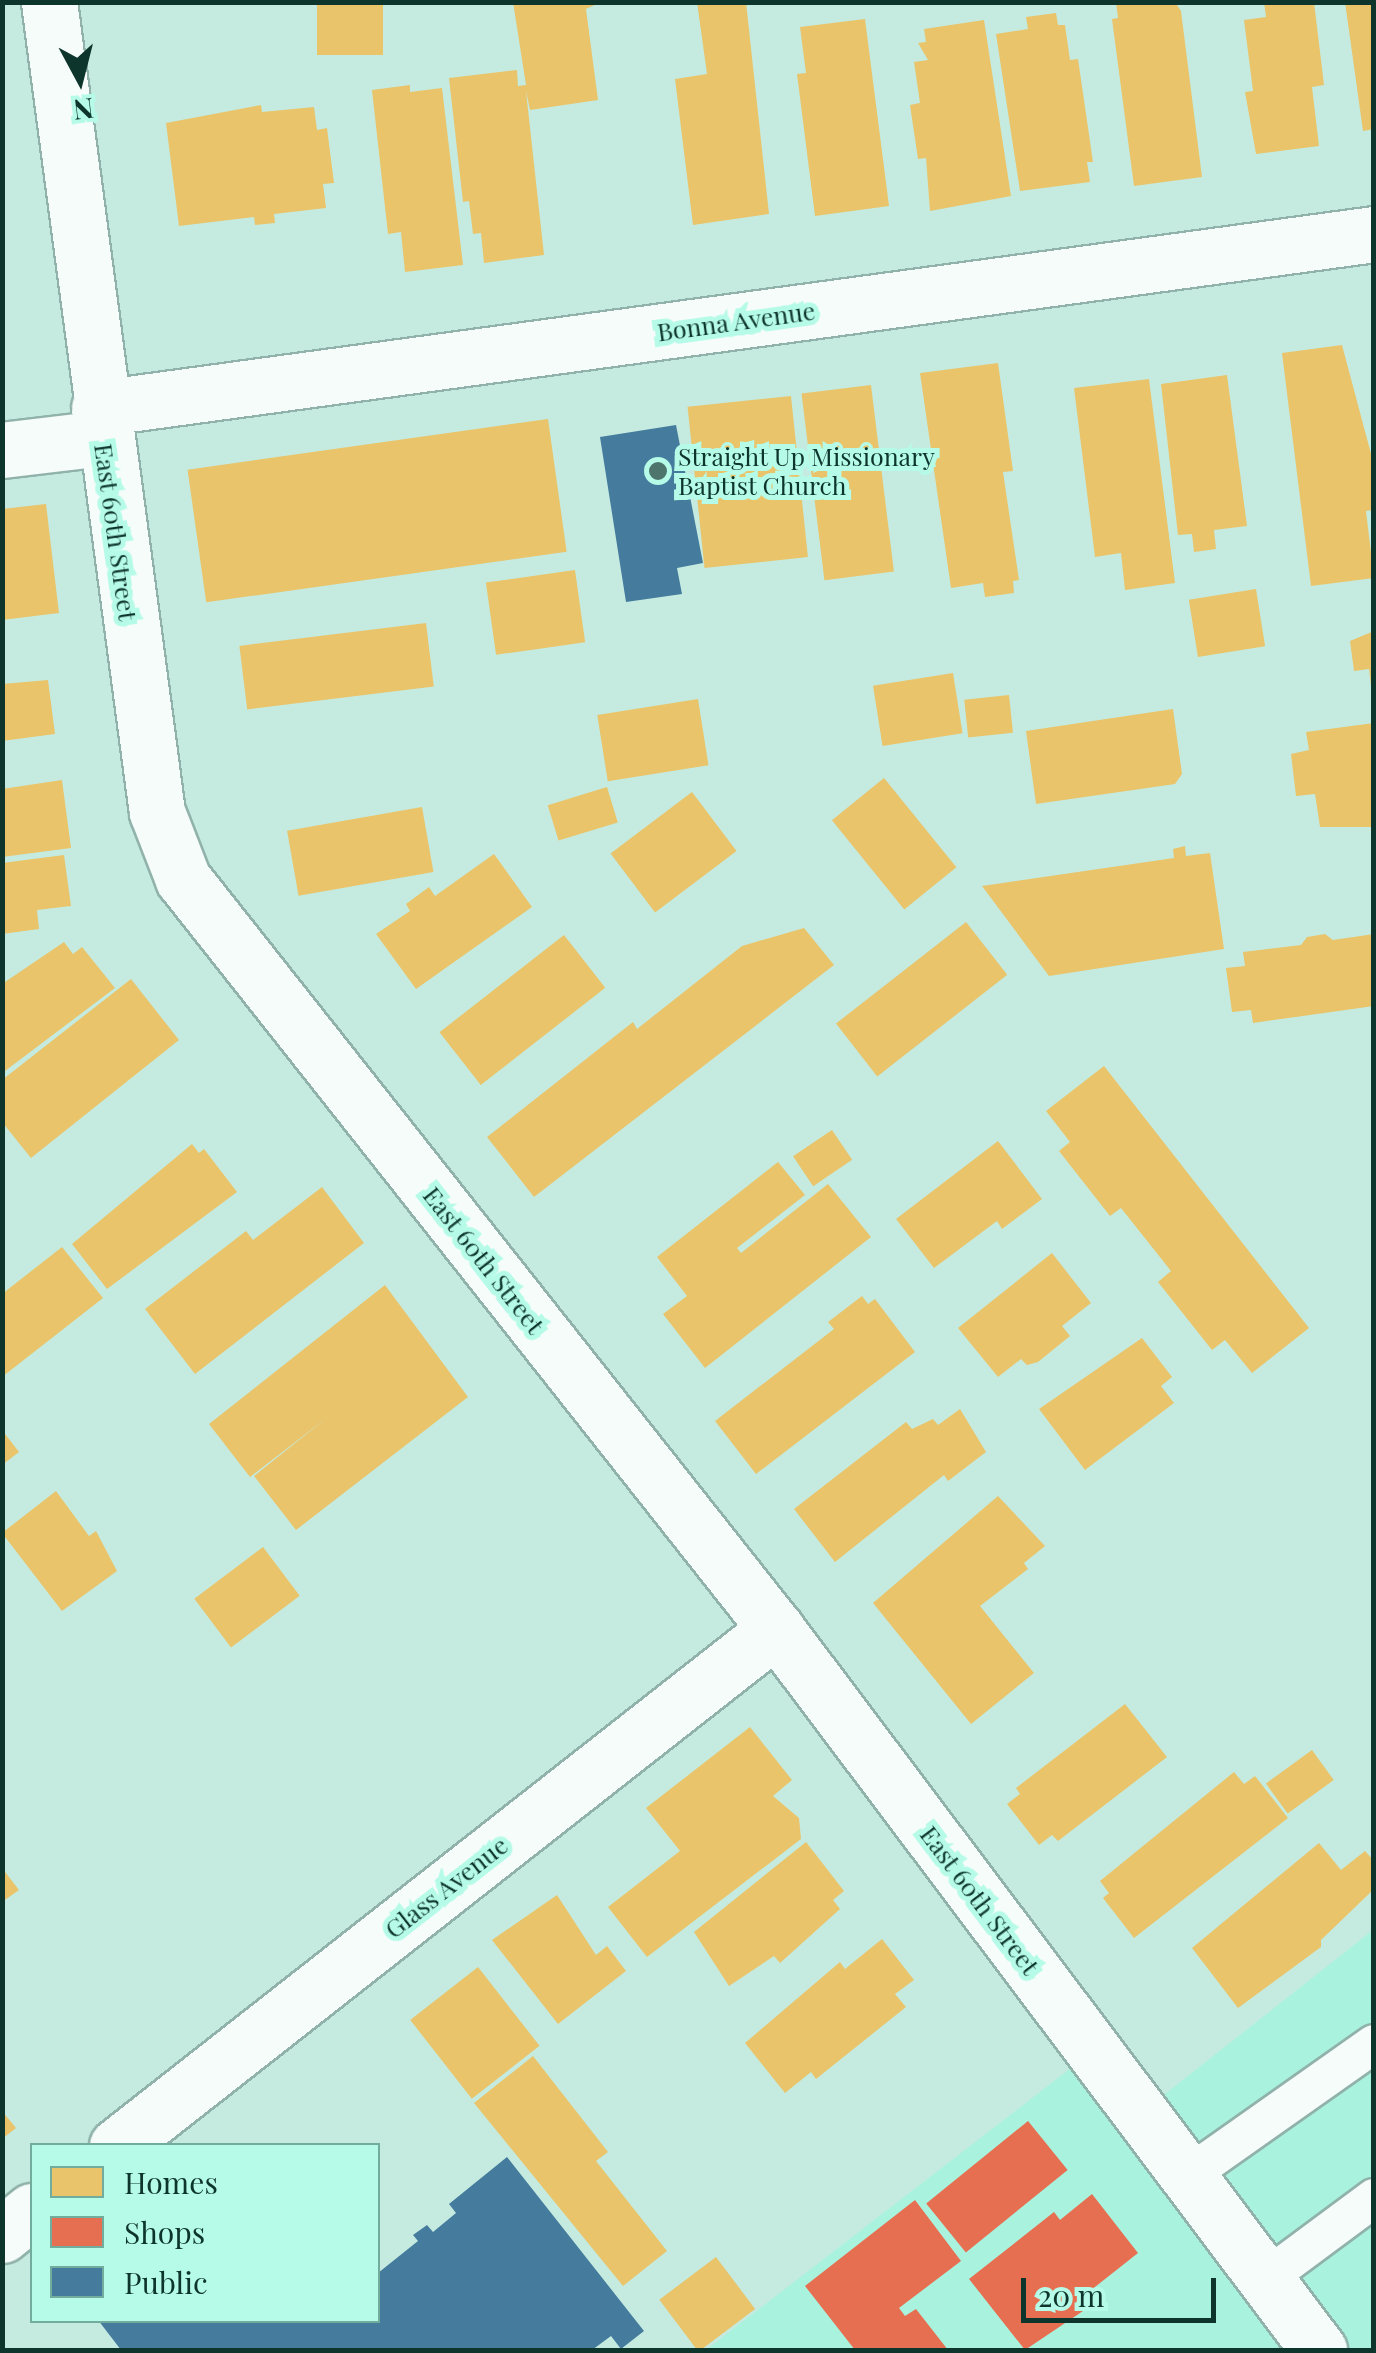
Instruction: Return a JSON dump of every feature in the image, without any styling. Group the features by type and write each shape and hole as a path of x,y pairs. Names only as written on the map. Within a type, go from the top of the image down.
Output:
{"street":[{"name":"East 60th Street","path":"49,2 101,423 157,812 183,879 776,1629 1319,2350"},
{"name":"Bonna Avenue","path":"2,450 101,423 1374,234"},
{"name":"Glass Avenue","path":"120,2143 776,1629"},
{"path":"2,2235 30,2214"}],"lane":[{"path":"1188,2176 1374,2044"},
{"path":"1265,2279 1374,2198"}],"shaded area":[{"path":"1373,1930 1373,2350 706,2350 1093,2051 1141,2113"}],"building: Homes":[{"path":"317,2 383,2 383,55 317,55"},
{"path":"513,2 601,2 586,9 598,100 530,110 526,91 544,255 484,263 481,233 473,234 469,201 463,202 449,78 517,70 518,86 526,85"},
{"path":"697,2 746,2 769,214 693,225 675,79 707,74"},
{"path":"1116,2 1175,2 1181,11 1202,177 1134,186 1112,19 1118,18"},
{"path":"1264,2 1314,2 1324,85 1312,87 1319,146 1256,154 1245,92 1253,91 1244,20 1266,17"},
{"path":"1345,2 1374,2 1374,129 1363,131"},
{"path":"1056,13 1058,25 1065,25 1070,60 1078,59 1093,162 1087,162 1090,182 1020,191 996,34 1028,29 1026,17"},
{"path":"865,19 889,206 815,216 797,74 806,73 800,27"},
{"path":"984,20 1011,196 930,211 926,158 918,159 910,105 920,103 914,62 928,60 918,43 926,42 924,29"},
{"path":"410,85 410,92 442,88 463,265 405,272 401,232 388,234 372,90"},
{"path":"261,105 262,112 314,107 317,130 327,128 334,183 323,184 326,208 274,214 275,223 255,225 254,217 179,226 166,123"},
{"path":"1342,345 1374,465 1374,510 1366,511 1374,578 1311,586 1282,353"},
{"path":"998,363 1013,471 1003,472 1019,580 1013,581 1014,593 985,597 983,583 951,588 920,373"},
{"path":"1227,375 1247,526 1214,530 1216,549 1194,552 1192,534 1178,535 1161,384"},
{"path":"1149,379 1175,583 1125,590 1121,553 1095,557 1074,388"},
{"path":"871,385 894,572 824,580 802,394"},
{"path":"791,396 808,557 705,568 688,407"},
{"path":"548,419 567,552 206,602 188,470"},
{"path":"46,504 59,613 2,620 2,509"},
{"path":"575,570 585,642 496,655 486,583"},
{"path":"1256,589 1265,646 1198,657 1189,600"},
{"path":"426,623 434,687 247,709 239,646"},
{"path":"1374,631 1371,686 1369,669 1354,671 1350,641"},
{"path":"953,673 963,733 883,746 873,686"},
{"path":"48,680 55,734 2,741 2,684"},
{"path":"1009,695 1013,733 968,737 964,700"},
{"path":"698,699 708,765 608,781 597,715"},
{"path":"1173,709 1182,774 1175,784 1036,804 1026,731"},
{"path":"1374,723 1374,827 1320,827 1315,794 1296,796 1291,754 1309,750 1306,732"},
{"path":"884,778 956,867 904,910 832,820"},
{"path":"62,780 71,848 2,857 2,789"},
{"path":"607,787 618,822 559,841 548,805"},
{"path":"692,792 737,851 655,912 611,853"},
{"path":"422,807 433,872 299,896 287,831"},
{"path":"1185,846 1186,856 1210,853 1224,949 1049,976 982,886 1174,858 1173,849"},
{"path":"494,854 532,907 416,989 376,934 410,911 406,904 429,887 435,896"},
{"path":"64,855 71,906 37,910 39,929 2,934 2,863"},
{"path":"966,922 1007,975 877,1076 836,1024"},
{"path":"804,928 834,965 534,1197 487,1137 633,1022 637,1029 742,946"},
{"path":"1325,934 1333,940 1374,934 1374,1006 1253,1023 1251,1010 1232,1012 1226,968 1245,966 1243,952 1301,945 1307,937"},
{"path":"564,935 605,988 481,1085 439,1032"},
{"path":"64,942 73,954 82,947 115,988 5,1071 2,984"},
{"path":"131,979 179,1040 31,1158 2,1122 2,1080"},
{"path":"1104,1066 1309,1328 1252,1373 1225,1340 1212,1350 1158,1282 1171,1271 1121,1208 1110,1216 1059,1151 1070,1142 1046,1111"},
{"path":"832,1130 852,1160 813,1186 793,1156"},
{"path":"998,1141 1042,1199 1002,1229 997,1221 934,1268 896,1219"},
{"path":"192,1144 199,1153 204,1149 237,1192 107,1289 72,1244"},
{"path":"778,1162 805,1195 737,1248 741,1253 828,1184 871,1237 705,1368 663,1314 687,1296 657,1257"},
{"path":"322,1187 364,1243 195,1374 145,1309 246,1231 253,1240"},
{"path":"62,1247 103,1298 2,1377 2,1294"},
{"path":"1052,1253 1091,1303 1062,1326 1070,1336 1038,1362 1027,1365 1021,1359 998,1377 958,1328"},
{"path":"385,1285 468,1397 296,1530 254,1476 329,1416 250,1477 209,1424"},
{"path":"862,1296 868,1304 875,1299 915,1352 756,1474 715,1421 834,1329 828,1322"},
{"path":"1142,1338 1172,1377 1161,1386 1174,1403 1085,1470 1039,1409"},
{"path":"960,1409 986,1452 948,1481 944,1475 835,1562 794,1509 906,1422 912,1429 933,1419 938,1425"},
{"path":"2,1430 19,1452 2,1465"},
{"path":"56,1491 89,1536 96,1531 117,1571 62,1611 2,1533"},
{"path":"998,1496 1045,1546 1024,1563 1028,1569 980,1606 1034,1673 971,1724 873,1603"},
{"path":"263,1547 300,1596 231,1647 194,1599"},
{"path":"1125,1704 1167,1757 1058,1841 1052,1835 1039,1845 1007,1804 1020,1794 1016,1788"},
{"path":"750,1727 792,1780 773,1796 799,1818 801,1839 647,1957 608,1907 680,1851 646,1808"},
{"path":"1312,1750 1334,1780 1288,1813 1266,1784"},
{"path":"1234,1772 1244,1784 1255,1776 1288,1818 1134,1938 1103,1898 1109,1893 1100,1881"},
{"path":"806,1842 844,1891 833,1900 840,1909 780,1963 774,1956 729,1986 694,1932"},
{"path":"1319,1843 1341,1870 1365,1851 1374,1861 1374,1889 1321,1940 1321,1947 1238,2008 1192,1948"},
{"path":"2,1868 19,1890 2,1902"},
{"path":"557,1895 596,1955 607,1946 626,1971 558,2024 492,1940"},
{"path":"882,1939 914,1980 895,1994 906,2007 816,2079 811,2072 785,2093 745,2043 840,1962 845,1969"},
{"path":"478,1967 540,2046 472,2099 410,2020"},
{"path":"533,2056 608,2152 596,2161 667,2251 623,2286 474,2103"},
{"path":"2,2111 16,2128 2,2139"},
{"path":"716,2257 755,2309 697,2350 659,2300"}],"building: Shops":[{"path":"1028,2121 1068,2170 966,2252 926,2203"},
{"path":"1092,2194 1138,2253 1076,2302 1083,2311 1025,2350 969,2279 1054,2212 1060,2220"},
{"path":"915,2200 961,2261 899,2308 905,2316 916,2309 948,2350 855,2350 805,2286"}],"building: Public":[{"path":"676,425 703,563 677,568 682,594 626,602 600,437"},
{"path":"507,2157 644,2331 621,2349 611,2336 592,2350 121,2350 100,2323 380,2323 380,2271 418,2241 413,2235 427,2225 433,2232 456,2213 449,2204"}],"place":[{"name":"Straight Up Missionary Baptist Church","path":"658,471"}]}
